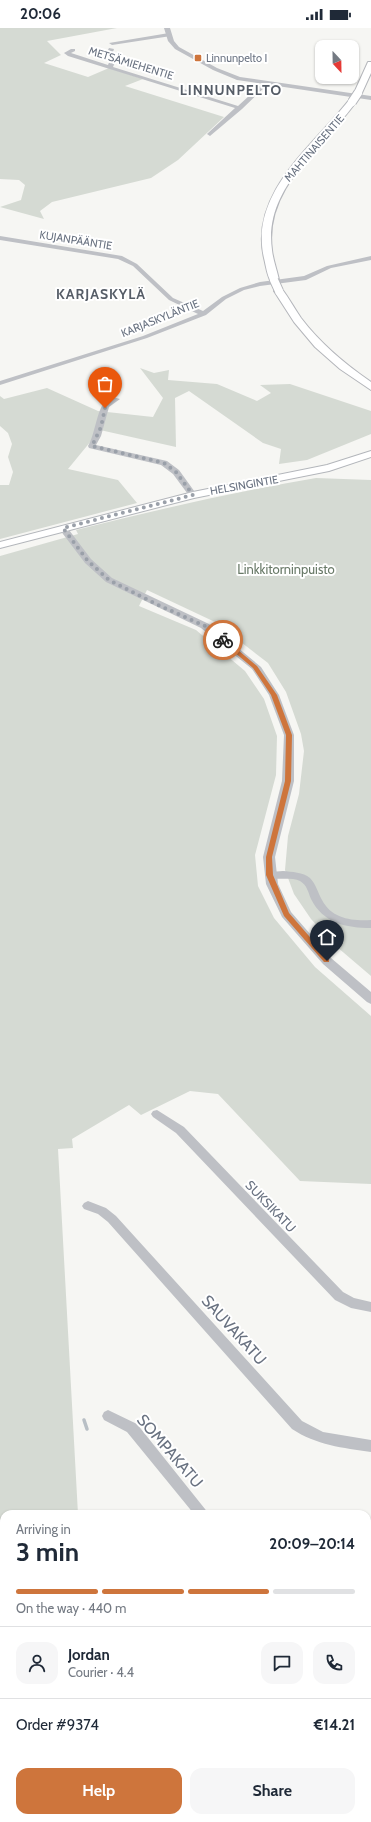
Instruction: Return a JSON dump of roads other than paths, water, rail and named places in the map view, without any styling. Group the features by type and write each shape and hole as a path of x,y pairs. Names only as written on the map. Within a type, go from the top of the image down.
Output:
{"main road":[{"name":"MAHTINAISENTIE","path":"371,64 358,93 338,122 293,170 273,201 267,222 266,237 268,260 274,280 296,319 311,338 347,370 371,387"},
{"name":"HELSINGINTIE","path":"0,545 193,495 297,476 329,468 371,454"}],"street":[{"path":"167,28 169,35 177,48 215,69 239,79 371,98"},
{"path":"110,67 113,60 110,52 111,46 169,35"},
{"name":"METSÄMIEHENTIE","path":"73,50 67,53 240,108"},
{"path":"210,134 266,83"},
{"name":"KUJANPÄÄNTIE","path":"0,238 48,247 120,257 135,265 171,299 204,314"},
{"name":"KARJASKYLÄNTIE","path":"0,383 121,345 204,314 224,298 242,289 260,284 306,278 329,267 371,258"},
{"path":"116,400 107,404 101,427 92,446 164,463 176,472 193,495"},
{"path":"63,528 88,561 109,580 156,604 205,626 256,667 274,695 289,735 288,781 269,857 270,875 286,914 327,961 371,999"},
{"path":"270,875 305,879 310,885 318,904 334,919 357,924 371,924"},
{"name":"SUKSIKATU","path":"157,1114 180,1130 339,1296 350,1303 371,1307"},
{"name":"SAUVAKATU","path":"88,1206 102,1211 112,1219 301,1428 312,1435 325,1439 371,1446"},
{"name":"SOMPAKATU","path":"108,1416 132,1428 199,1510"}],"waterway":[{"path":"84,1420 87,1429"}],"place":[{"name":"Linnunpelto I","path":"198,58"}],"district":[{"name":"LINNUNPELTO","path":"231,90"},
{"name":"KARJASKYLÄ","path":"101,294"}],"park label":[{"name":"Linkkitorninpuisto","path":"286,569"}]}
